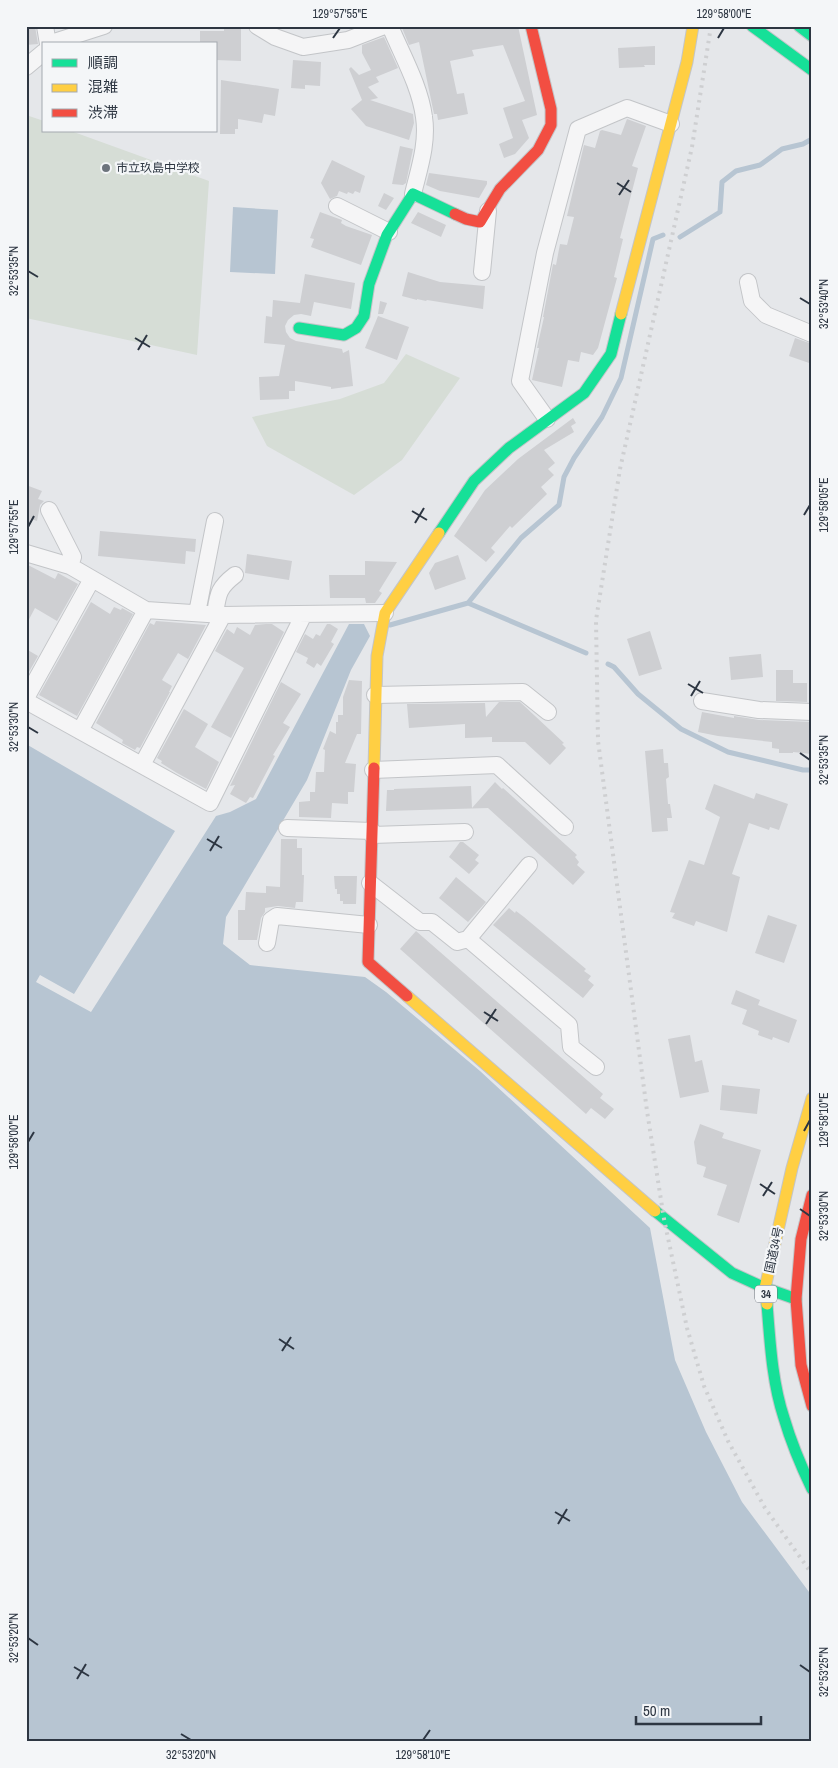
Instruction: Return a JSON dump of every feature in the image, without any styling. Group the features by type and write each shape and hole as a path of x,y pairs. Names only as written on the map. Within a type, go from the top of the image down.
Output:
{"main road":[{"path":"299,328 344,335 356,328 364,316 369,284 389,232 413,194 466,219 480,222 500,189 538,150 550,125 551,109 531,26"},
{"path":"692,26 687,62 672,124 611,354 584,393 509,448 474,481 385,614 377,656 368,962 664,1219 732,1273 796,1299"},
{"path":"752,26 812,70"},
{"path":"798,26 812,36"},
{"name":"国道34号","path":"812,1098 792,1168 766,1288 772,1359 783,1416 800,1463 812,1489"},
{"name":"国道34号","path":"812,1195 802,1239 796,1299 800,1365 812,1406"}],"street":[{"path":"45,26 48,42"},
{"path":"57,42 104,26"},
{"path":"257,26 275,37 303,47 348,40 384,26"},
{"path":"390,26 415,85 424,118 424,150 413,194"},
{"path":"26,67 42,54"},
{"path":"547,420 520,382 545,253 578,130 627,108 672,124"},
{"path":"337,206 389,232"},
{"path":"482,272 488,208"},
{"path":"748,282 752,301 766,315 812,334"},
{"path":"49,510 74,557 70,566"},
{"path":"197,613 215,521"},
{"path":"26,553 70,566 146,610 219,614 385,614"},
{"path":"142,765 219,614 219,591 224,583 235,575"},
{"path":"92,578 26,700 210,803 304,614"},
{"path":"80,731 146,610"},
{"path":"376,695 523,692 548,712"},
{"path":"702,701 759,710 812,712"},
{"path":"374,770 497,765 565,827"},
{"path":"287,828 372,833 465,832"},
{"path":"370,883 420,922 432,922 457,942 468,939 529,866"},
{"path":"267,943 271,920 277,916 369,925"},
{"path":"468,939 569,1025 572,1047 596,1067"}],"shaded area":[{"path":"26,115 42,120 42,132 74,132 209,181 197,355 26,318"},
{"path":"406,354 460,378 402,460 354,495 267,446 252,417 340,399 384,383"}],"water":[{"path":"233,207 278,210 275,274 230,272"},
{"path":"349,624 364,624 370,636 351,670 307,780 226,917 223,944 250,965 365,977 386,992 480,1071 650,1228 675,1360 706,1432 742,1502 812,1596 812,1742 26,1742 26,744 175,831 74,994 40,975 36,982 91,1012 216,816 230,812 256,799"}],"building":[{"path":"26,26 35,26 38,44 26,45"},
{"path":"224,26 241,26 241,61 218,60 218,42 200,42 200,31 224,31"},
{"path":"406,26 518,26 537,115 522,120 529,138 515,154 504,158 499,144 513,138 503,108 525,101 503,45 472,50 474,56 450,61 457,94 464,93 468,114 438,120 437,114 434,114 419,42 409,45 402,28"},
{"path":"384,37 398,68 376,77 379,82 368,87 378,98 370,100 413,114 414,123 409,140 366,126 351,109 362,100 349,69 351,67 359,75 371,70 362,53 362,45"},
{"path":"655,46 655,65 619,68 618,48"},
{"path":"293,60 321,62 320,86 305,85 305,89 291,88"},
{"path":"221,80 279,89 275,116 264,114 262,123 238,119 238,129 235,129 235,134 220,134"},
{"path":"627,119 646,126 632,166 638,168 620,238 623,239 614,277 617,278 598,348 593,355 581,352 579,362 568,360 562,387 532,380 553,264 556,265 560,244 567,245 574,217 567,216 584,145 595,148 600,131 602,130 621,135"},
{"path":"400,146 413,149 406,183 403,185 392,184"},
{"path":"332,160 365,176 360,193 355,191 353,194 348,192 347,194 339,191 337,196 330,199 321,183"},
{"path":"429,173 487,181 487,184 479,198 440,191 426,185"},
{"path":"384,193 394,198 386,210 378,206"},
{"path":"320,212 342,220 341,223 346,226 372,235 361,265 311,247 314,239 310,238"},
{"path":"418,212 446,225 441,237 411,223"},
{"path":"408,272 440,282 485,286 483,309 417,300 402,296"},
{"path":"305,274 355,283 351,309 314,302 311,316 294,315 285,326 290,338 296,341 342,349 343,353 349,350 353,386 331,389 331,387 295,381 295,391 289,391 289,399 260,400 259,377 279,376 285,345 264,343 266,316 272,317 273,300 300,303"},
{"path":"380,301 387,303 383,314 378,314"},
{"path":"378,316 409,327 397,360 365,348"},
{"path":"795,338 812,344 812,364 789,356"},
{"path":"573,418 576,423 571,426 574,432 544,450 555,463 548,469 554,475 541,487 547,494 512,528 510,526 491,548 495,552 486,562 454,536 485,490 518,459"},
{"path":"26,485 42,491 38,499 44,501 40,505 37,521 31,519 28,528 26,528"},
{"path":"100,531 196,539 195,552 186,551 185,564 98,556"},
{"path":"247,554 292,561 289,580 245,573"},
{"path":"458,555 466,579 435,590 429,573 435,563"},
{"path":"365,561 397,562 379,591 382,593 375,603 366,603 365,598 330,598 329,575 365,575"},
{"path":"26,564 55,579 58,573 78,584 57,621 35,608 26,625"},
{"path":"91,602 110,614 114,607 121,610 122,608 133,614 77,716 39,695"},
{"path":"156,621 206,625 188,659 178,653 162,680 172,686 170,692 140,748 137,747 135,750 122,743 123,740 96,723 150,623 154,625"},
{"path":"272,624 284,632 231,738 211,727 244,668 215,651 227,629 234,634 237,627 250,635 255,625"},
{"path":"327,624 338,629 331,642 334,644 321,666 317,663 314,668 306,663 308,658 296,652 305,634 313,639 316,634 320,636"},
{"path":"650,631 662,669 639,676 627,639"},
{"path":"26,649 38,656 26,677"},
{"path":"761,654 763,677 731,680 729,657"},
{"path":"776,670 793,670 793,683 807,683 807,702 776,701"},
{"path":"349,680 362,681 361,734 357,734 345,763 356,764 354,792 348,792 348,804 332,803 331,818 299,817 299,802 310,801 310,792 315,792 316,772 324,772 325,750 323,749 330,731 336,734 336,722 338,722 338,715 343,715 343,697"},
{"path":"281,682 301,694 283,723 290,727 273,755 275,756 253,798 250,797 246,803 230,794 235,785 230,786"},
{"path":"499,702 520,702 564,743 562,744 566,748 550,765 525,742 492,742 492,737 465,738 465,724 409,728 407,704 485,703 486,717"},
{"path":"184,709 208,724 195,747 219,762 206,789 161,763 162,761 157,758"},
{"path":"702,712 734,718 734,716 759,720 812,722 812,754 779,753 779,749 772,748 772,742 698,732"},
{"path":"663,749 664,763 668,763 669,777 666,779 668,804 670,804 672,818 667,818 668,831 652,832 645,751"},
{"path":"495,782 577,855 575,857 579,862 577,865 585,872 573,885 488,808 386,811 387,790 471,786 472,808"},
{"path":"714,784 754,799 756,793 788,804 779,830 770,827 769,830 749,823 732,874 740,877 727,932 696,921 694,926 672,918 675,913 670,912 689,860 704,865 720,817 705,809"},
{"path":"281,839 297,839 297,848 302,848 303,902 296,902 295,908 278,906 265,908 257,940 238,940 238,910 245,910 246,892 266,893 266,886 280,887"},
{"path":"460,842 463,842 479,855 475,860 479,863 469,874 449,857"},
{"path":"334,876 357,876 356,904 343,904 343,901 340,901 340,894 337,894 337,889 335,889"},
{"path":"456,877 486,902 468,922 439,898"},
{"path":"509,908 524,917 586,969 584,971 591,976 588,980 594,985 583,998 493,925"},
{"path":"768,915 797,925 784,963 755,953"},
{"path":"416,931 603,1094 600,1098 614,1109 605,1119 591,1108 586,1114 400,949"},
{"path":"736,990 760,1000 758,1005 797,1020 789,1043 773,1037 772,1040 758,1035 759,1031 742,1024 747,1010 731,1004"},
{"path":"690,1035 695,1062 702,1060 709,1092 680,1098 668,1039"},
{"path":"722,1085 760,1089 757,1114 720,1110"},
{"path":"700,1124 724,1133 722,1138 761,1150 739,1223 717,1215 727,1185 703,1177 706,1167 697,1164 694,1142"}],"waterway":[{"path":"680,237 720,212 722,182 736,171 760,165 782,149 803,144 812,139"},
{"path":"390,625 468,603 521,538 559,505 564,477 574,458 602,417 621,378 653,239 663,235"},
{"path":"468,603 586,653"},
{"path":"608,664 614,667 638,694 681,729 728,752 803,770 812,770"}],"railway":[{"path":"711,26 692,147 620,469 596,620 598,741 647,1111 664,1219 687,1328 704,1386 728,1441 765,1508 812,1574"}],"traffic: fast":[{"path":"752,26 812,70"},
{"path":"799,26 812,36"},
{"path":"299,328 344,335 356,328 364,316 369,284 387,235 413,194 455,214"},
{"path":"439,533 474,481 509,448 584,393 611,354 621,314"},
{"path":"655,1211 732,1273 796,1299"},
{"path":"767,1304 772,1361 780,1404 793,1445 812,1489"}],"traffic: slow":[{"path":"621,314 687,62 693,26"},
{"path":"374,768 377,656 385,613 439,533"},
{"path":"407,996 655,1211"},
{"path":"767,1304 765,1288 792,1168 812,1098"}],"traffic: jam":[{"path":"455,214 480,222 500,189 538,150 551,125 551,109 531,26"},
{"path":"374,768 368,962 407,996"},
{"path":"812,1195 801,1239 796,1299 801,1365 812,1406"}],"place":[{"name":"市立玖島中学校","path":"106,168"}]}
